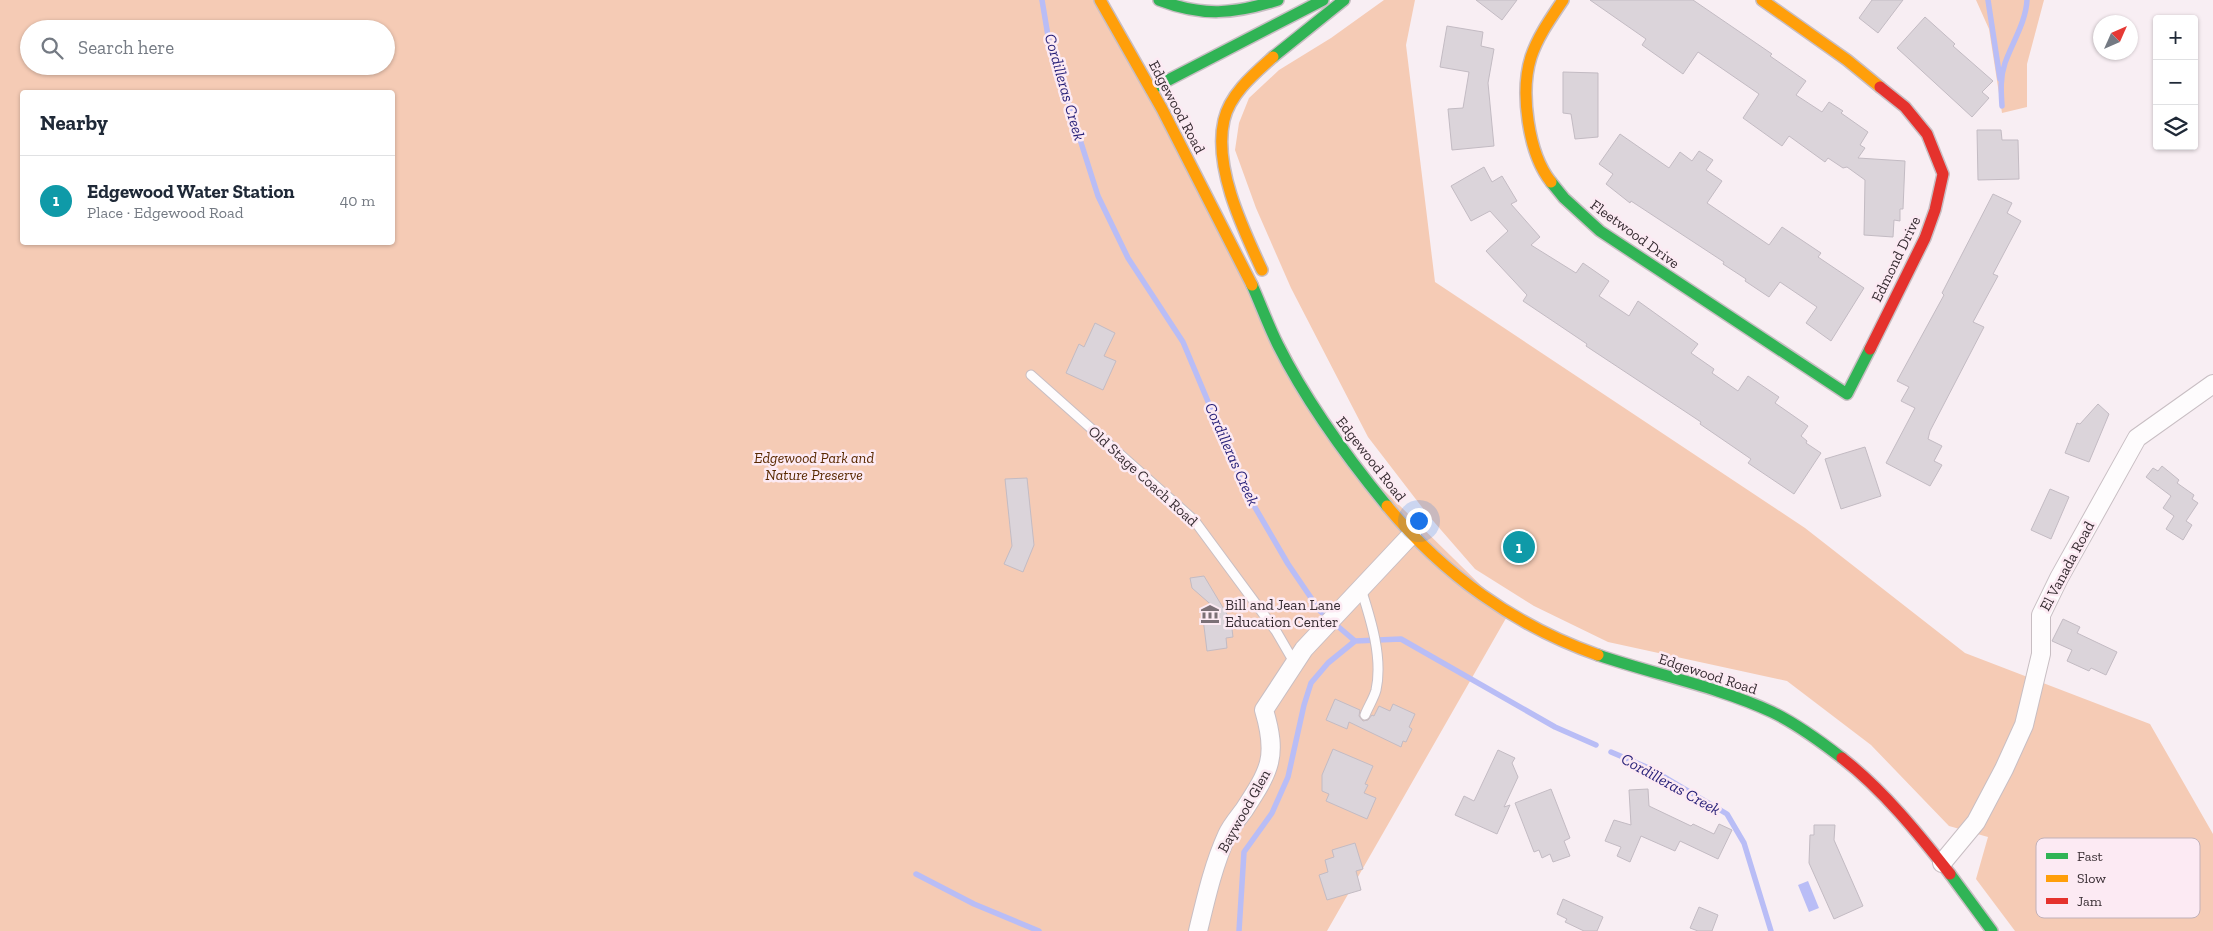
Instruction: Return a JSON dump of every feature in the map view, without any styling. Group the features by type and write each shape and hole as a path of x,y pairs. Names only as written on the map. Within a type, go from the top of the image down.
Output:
{"main road":[{"name":"Edgewood Road","path":"1100,0 1151,89 1253,286 1281,350 1312,405 1341,448 1376,493 1412,534 1444,565 1475,591 1543,632 1616,661 1733,695 1769,710 1803,728 1862,774 1942,863 1992,931"},
{"path":"1159,0 1176,7 1216,14 1239,12 1278,0"},
{"path":"1151,89 1323,0"},
{"path":"1268,285 1235,204 1228,179 1222,138 1224,121 1230,106 1250,78 1344,0"},
{"name":"Fleetwood Drive","path":"1563,0 1549,20 1534,50 1527,78 1529,133 1537,160 1552,184 1573,208 1600,231 1847,394"},
{"name":"Edmond Drive","path":"1762,0 1847,60 1905,108 1927,134 1943,174 1936,210 1925,238 1847,394"},
{"path":"1309,376 1341,448"}],"street":[{"name":"El Vanada Road","path":"1942,863 1976,822 2008,760 2024,725 2041,654 2040,615 2137,438 2213,384"},
{"name":"Baywood Glen","path":"1198,931 1209,884 1228,833 1261,784 1270,763 1272,749 1264,710 1299,655 1412,534"}],"lane":[{"name":"Old Stage Coach Road","path":"1031,375 1194,520 1276,631 1299,655"},
{"path":"1358,593 1369,614 1378,661 1376,691 1365,715"}],"green space":[{"name":"Edgewood Park and Nature Preserve","path":"0,0 1100,0 1341,448 1509,613 1327,931 0,931"},
{"path":"1384,0 1415,0 1406,45 1435,282 1805,528 1965,653 2150,724 2213,834 2213,931 2015,931 1976,879 1988,837 1949,826 1871,745 1787,681 1608,642 1534,606 1475,569 1428,515 1368,437 1291,288 1256,208 1235,150 1239,123 1249,98 1279,70 1331,38"},
{"path":"1976,0 2044,0 2027,64 2027,107 2002,113 1989,29"}],"water":[{"path":"1808,881 1819,908 1809,912 1798,885"}],"building":[{"path":"1476,0 1517,0 1502,20"},
{"path":"1590,0 1693,0 1772,54 1770,56 1806,81 1796,95 1822,112 1829,102 1868,132 1860,145 1865,148 1858,158 1905,161 1903,209 1900,209 1900,221 1894,220 1893,237 1864,235 1865,180 1847,167 1843,168 1828,158 1825,162 1789,136 1782,146 1743,118 1759,94 1698,52 1683,74 1642,45 1646,39"},
{"path":"1872,0 1903,0 1878,33 1859,18"},
{"path":"1925,17 1955,44 1953,46 1993,81 1982,92 1989,98 1972,117 1897,48"},
{"path":"1447,26 1483,32 1481,46 1494,49 1488,83 1494,146 1452,150 1448,109 1463,108 1469,72 1440,67"},
{"path":"1563,72 1598,73 1598,137 1575,139 1571,114 1563,113"},
{"path":"1977,130 2001,130 2002,140 2018,140 2019,179 1978,180"},
{"path":"1620,134 1669,168 1680,152 1692,161 1699,151 1713,160 1706,170 1722,181 1707,203 1769,245 1782,227 1821,253 1818,257 1864,288 1831,341 1806,323 1817,307 1780,282 1769,297 1723,264 1724,262 1631,201 1630,203 1606,184 1613,174 1599,164"},
{"path":"1484,167 1492,182 1502,176 1517,201 1511,204 1540,237 1531,245 1576,273 1583,263 1609,281 1599,296 1629,316 1638,301 1698,344 1691,353 1714,369 1712,373 1738,391 1748,376 1779,397 1775,403 1808,426 1801,436 1807,441 1806,443 1821,453 1794,494 1748,463 1751,459 1700,424 1701,422 1586,346 1587,344 1523,301 1527,295 1486,251 1508,231 1490,211 1471,221 1451,186"},
{"path":"1993,194 2012,203 2007,213 2021,221 1993,274 1998,276 1973,322 1984,327 1930,431 1928,439 1942,446 1934,461 1942,465 1930,486 1886,463 1915,408 1901,401 1909,387 1897,381 1944,295 1942,293"},
{"path":"1095,323 1115,333 1104,356 1116,361 1103,390 1066,373 1079,344 1084,347"},
{"path":"2098,404 2109,414 2089,462 2065,453 2077,423 2080,424"},
{"path":"1865,447 1881,496 1841,509 1825,459"},
{"path":"2162,466 2179,480 2177,483 2194,495 2192,499 2198,503 2186,521 2192,525 2183,540 2166,529 2174,516 2163,508 2171,496 2146,477 2153,468 2158,471"},
{"path":"1027,478 1034,545 1023,572 1004,564 1012,546 1005,479"},
{"path":"2050,489 2069,497 2051,539 2031,530"},
{"path":"1516,538 1533,545 1527,560 1510,554"},
{"name":"Bill and Jean Lane Education Center","path":"1204,576 1231,621 1233,637 1226,638 1227,648 1207,651 1202,610 1216,609 1192,588 1190,578"},
{"path":"2063,619 2080,627 2077,633 2117,652 2106,675 2091,668 2089,671 2067,661 2072,650 2052,641"},
{"path":"1335,699 1360,710 1359,716 1363,721 1368,720 1372,715 1374,716 1379,706 1390,711 1393,704 1415,714 1409,727 1412,729 1406,742 1403,741 1401,747 1349,722 1347,729 1326,720"},
{"path":"1333,749 1373,766 1365,784 1368,785 1364,793 1376,798 1367,819 1326,801 1329,794 1322,791 1322,775"},
{"path":"1498,750 1515,758 1512,763 1518,777 1504,807 1510,805 1497,834 1455,815 1464,796 1474,801"},
{"path":"1551,789 1570,838 1564,841 1570,856 1553,862 1550,854 1542,858 1539,850 1534,852 1515,803"},
{"path":"1648,789 1649,806 1691,826 1693,824 1714,834 1719,824 1732,830 1718,859 1680,841 1675,851 1641,836 1630,862 1617,856 1621,847 1605,841 1614,820 1631,825 1629,790"},
{"path":"1814,825 1835,825 1834,840 1863,906 1834,919 1809,863 1810,835 1814,835"},
{"path":"1355,843 1363,869 1356,871 1361,890 1327,900 1319,875 1328,872 1325,860 1334,857 1332,850"},
{"path":"1563,899 1603,917 1597,931 1584,931 1565,922 1567,919 1557,914"},
{"path":"1699,907 1718,915 1712,931 1698,931 1690,928"}],"waterway":[{"name":"Cordilleras Creek","path":"1042,0 1049,42 1098,196 1128,258 1183,342 1246,492 1288,564 1320,611 1355,641 1401,639 1555,727 1596,745"},
{"path":"1988,0 2000,79"},
{"path":"2002,106 2001,84 2003,69 2021,24 2027,0"},
{"path":"1239,931 1244,852 1272,813 1288,777 1304,705 1311,683 1328,663 1355,641"},
{"name":"Cordilleras Creek","path":"1611,752 1651,769 1727,814 1744,843 1771,931"},
{"path":"916,874 974,904 1039,931"}],"traffic: fast":[{"path":"1159,0 1190,9 1218,12 1233,11 1278,0"},
{"path":"1151,89 1323,0"},
{"path":"1273,57 1344,0"},
{"path":"1551,182 1564,198 1600,231 1847,394 1870,349"},
{"path":"1252,285 1274,338 1314,408 1387,506"},
{"path":"1598,655 1751,703 1790,722 1842,758"},
{"path":"1950,874 1992,931"}],"traffic: slow":[{"path":"1100,0 1162,109 1252,285"},
{"path":"1551,182 1543,170 1532,139 1528,122 1526,87 1534,49 1545,27 1563,0"},
{"path":"1762,0 1847,60 1880,87"},
{"path":"1262,270 1246,236 1232,197 1226,177 1222,138 1224,120 1237,93 1273,57"},
{"path":"1387,506 1432,554 1482,595 1538,629 1598,655"}],"traffic: jam":[{"path":"1870,349 1925,238 1935,210 1943,174 1927,134 1905,107 1880,87"},
{"path":"1842,758 1886,798 1950,874"}],"place":[{"name":"Edgewood Water Station","path":"1519,547"},
{"name":"Bill and Jean Lane Education Center","path":"1210,614"}]}
